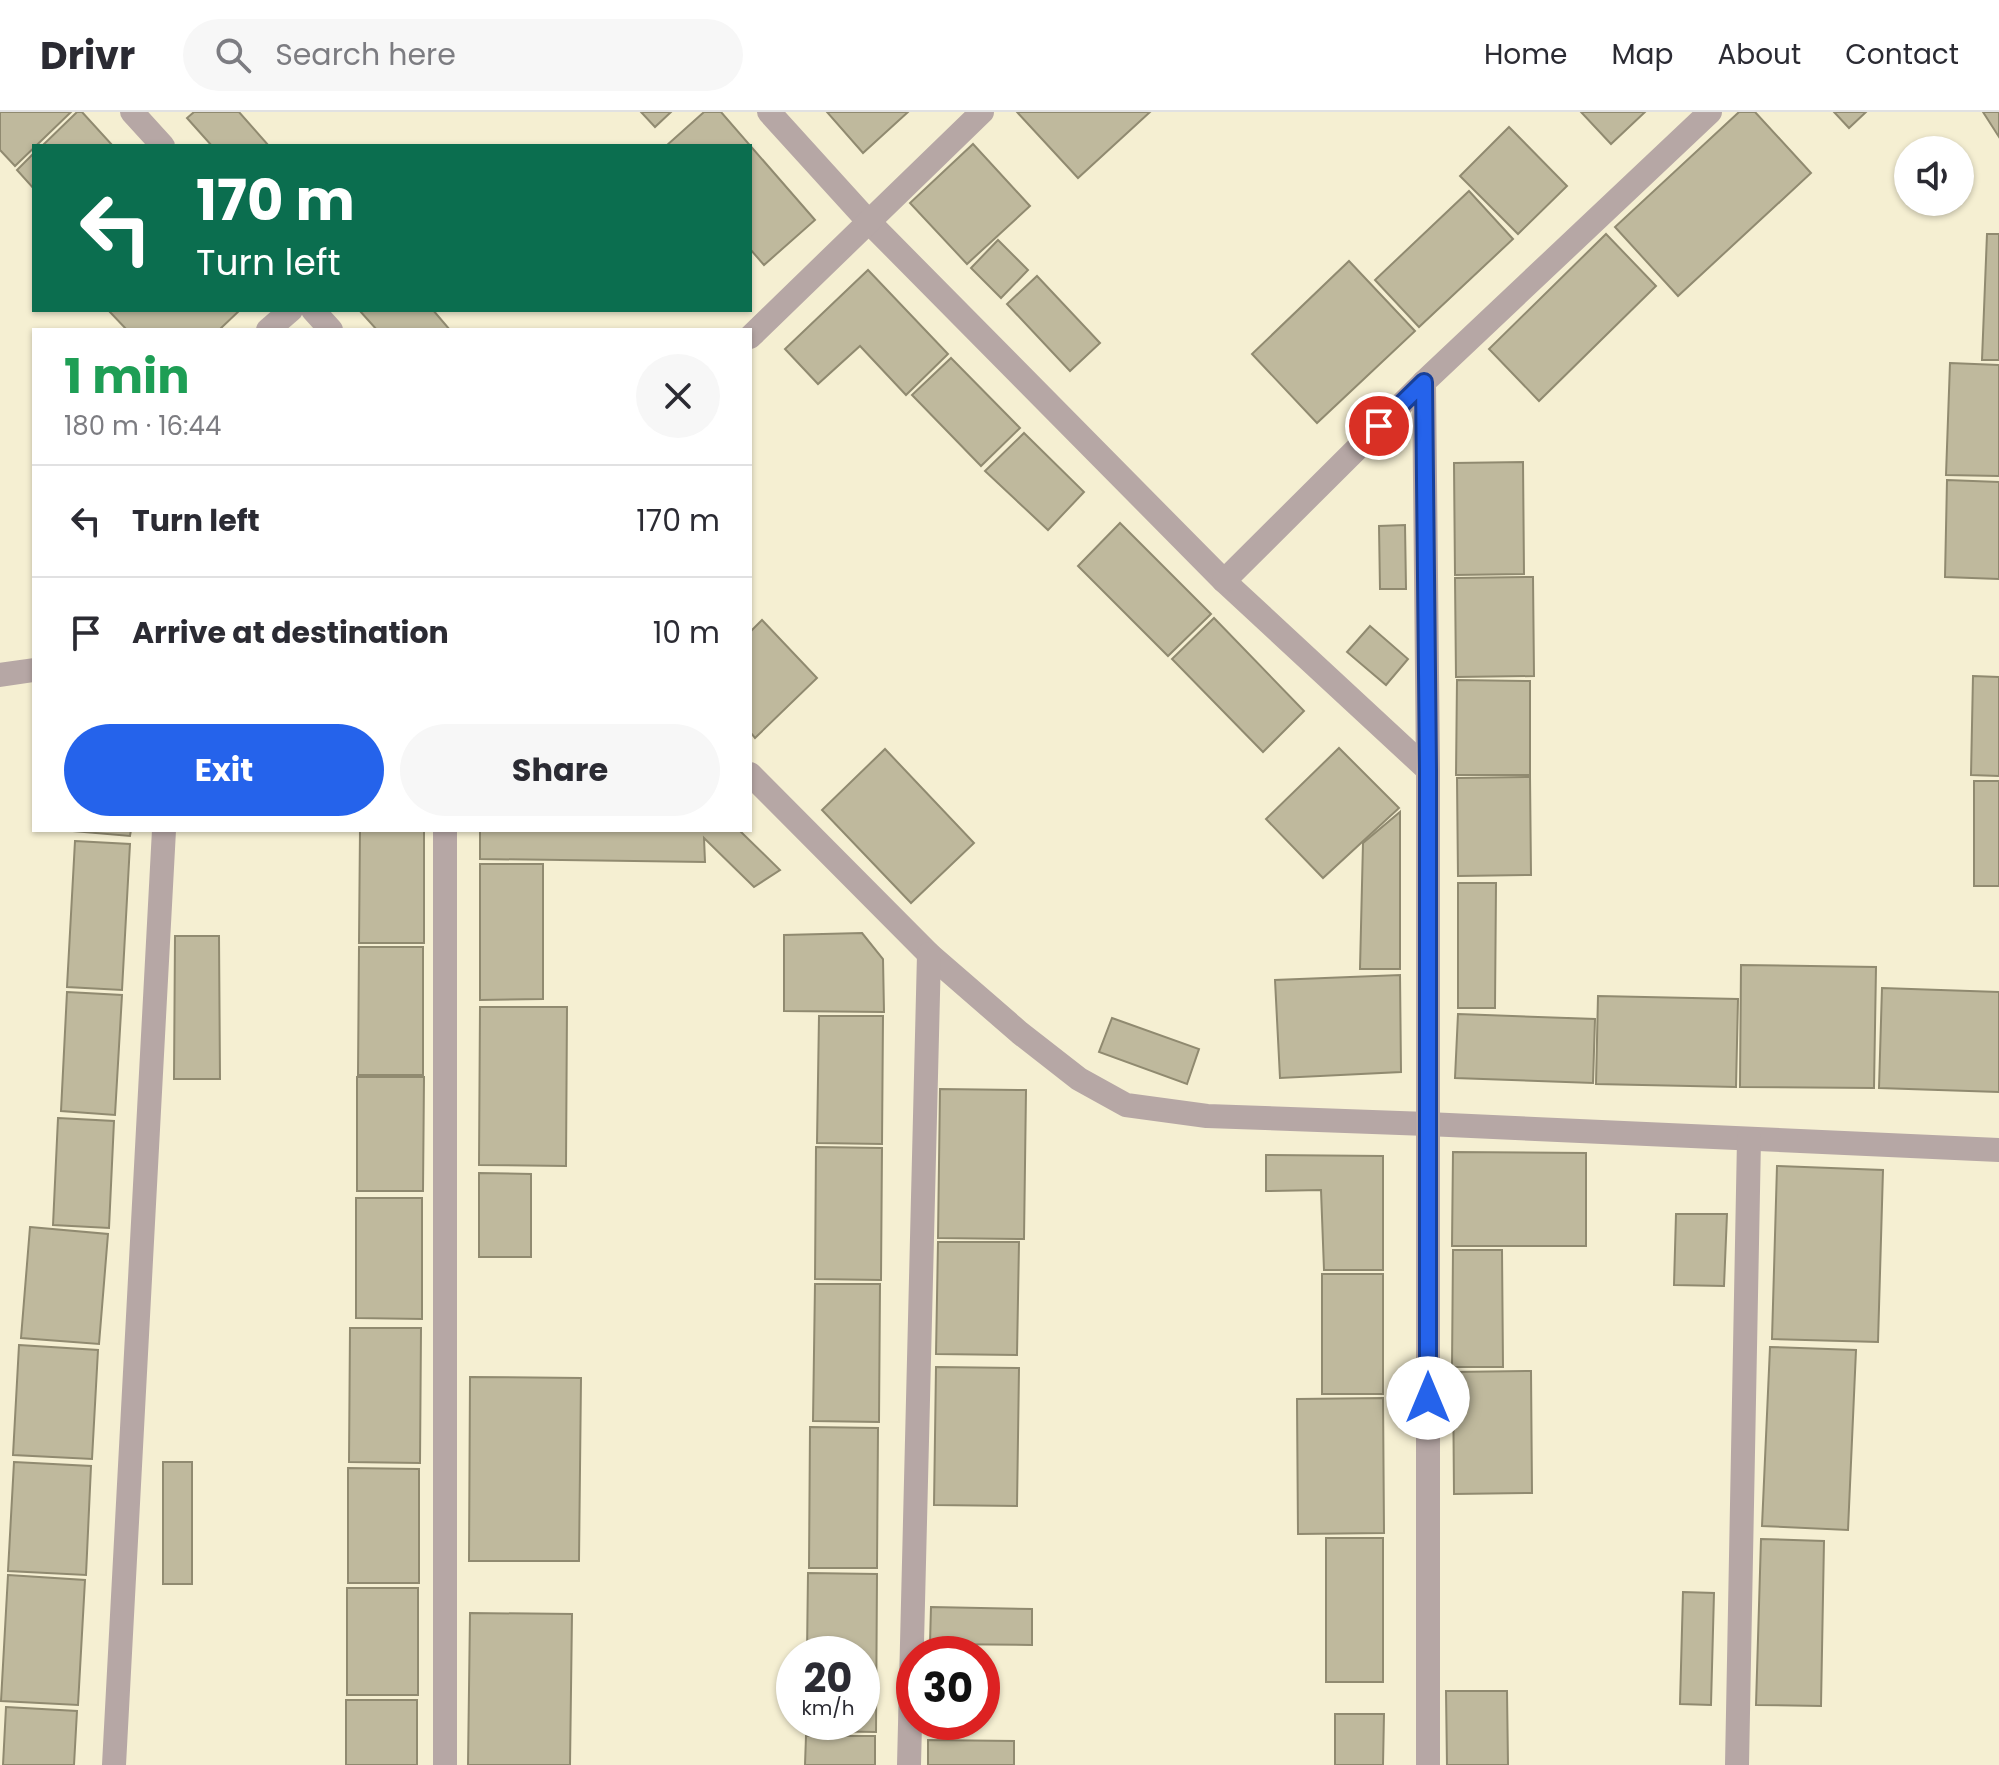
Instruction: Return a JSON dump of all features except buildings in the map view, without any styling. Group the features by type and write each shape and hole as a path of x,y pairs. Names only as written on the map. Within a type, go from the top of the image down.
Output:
{"street":[{"path":"132,112 161,144"},
{"path":"769,112 868,221 1224,581 1428,770"},
{"path":"752,335 982,112"},
{"path":"1224,581 1424,382 1710,112"},
{"path":"270,328 289,312"},
{"path":"315,312 329,328"},
{"path":"1424,382 1428,770 1428,1765"},
{"path":"0,675 32,670"},
{"path":"752,776 929,954 1020,1033 1079,1079 1126,1105 1207,1116 1999,1150"},
{"path":"114,1765 164,832"},
{"path":"445,832 445,1765"},
{"path":"909,1765 929,954"},
{"path":"1737,1765 1749,1139"}],"route":[{"path":"1379,426 1424,382 1428,770 1428,1398"}]}
